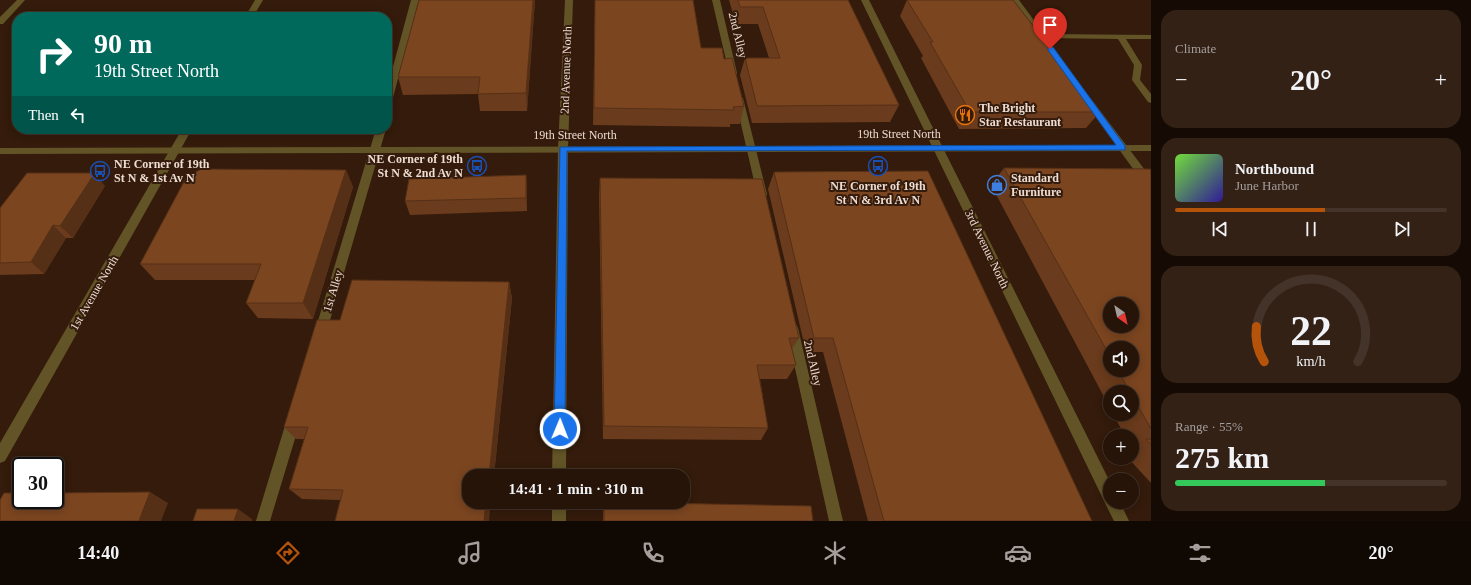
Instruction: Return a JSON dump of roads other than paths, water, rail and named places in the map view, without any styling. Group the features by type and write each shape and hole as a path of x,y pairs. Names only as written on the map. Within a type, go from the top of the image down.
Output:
{"street":[{"path":"0,22 21,0"},
{"path":"252,12 258,0"},
{"path":"392,86 415,0"},
{"name":"2nd Avenue North","path":"559,469 563,148 569,0"},
{"name":"2nd Alley","path":"716,0 764,202"},
{"name":"3rd Avenue North","path":"865,0 936,147 1103,483"},
{"path":"1015,0 1055,55"},
{"path":"1041,36 1151,38"},
{"path":"1121,38 1138,65 1136,80 1151,100"},
{"path":"1082,92 1122,148 1151,185"},
{"name":"1st Avenue North","path":"0,456 184,134"},
{"name":"1st Alley","path":"316,346 380,134"},
{"name":"19th Street North","path":"0,150 936,147 1151,148"},
{"name":"2nd Alley","path":"790,319 836,521"},
{"path":"263,521 298,407"},
{"path":"559,509 559,521"},
{"path":"1116,509 1122,521"}],"place":[{"name":"The Bright Star Restaurant","path":"965,115"},
{"name":"NE Corner of 19th St N & 2nd Av N","path":"477,166"},
{"name":"NE Corner of 19th St N & 3rd Av N","path":"878,166"},
{"name":"NE Corner of 19th St N & 1st Av N","path":"100,171"},
{"name":"Standard Furniture","path":"997,185"}]}
